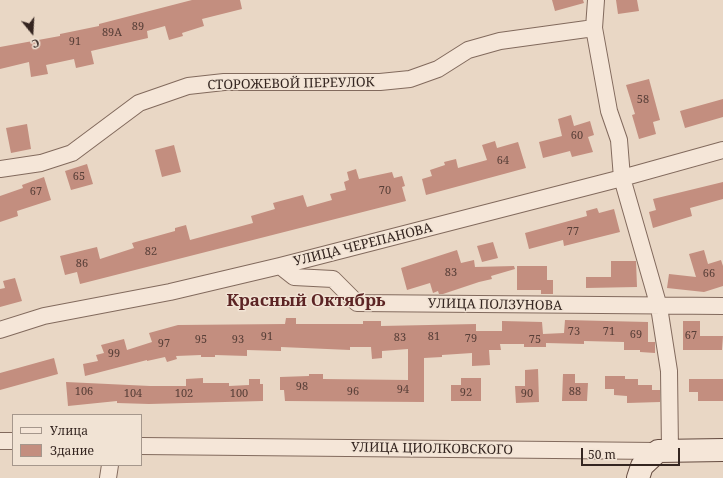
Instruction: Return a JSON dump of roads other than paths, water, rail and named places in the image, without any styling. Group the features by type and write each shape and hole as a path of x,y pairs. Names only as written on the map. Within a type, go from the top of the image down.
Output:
{"street":[{"path":"596,0 594,28 609,111 619,140 622,178 659,306 669,371 664,450 642,466 638,478"},
{"name":"СТОРОЖЕВОЙ ПЕРЕУЛОК","path":"0,169 41,163 72,153 139,103 188,86 224,82 380,82 410,78 438,69 468,50 500,41 594,28"},
{"name":"УЛИЦА ЧЕРЕПАНОВА","path":"0,330 44,316 170,292 280,266 622,178 723,150"},
{"name":"УЛИЦА ПОЛЗУНОВА","path":"280,266 294,277 333,280 357,303 723,306"},
{"path":"0,441 12,441"},
{"name":"УЛИЦА ЦИОЛКОВСКОГО","path":"142,446 723,450"},
{"path":"108,478 110,466"}],"district":[{"name":"Красный Октябрь","path":"306,301"}]}
